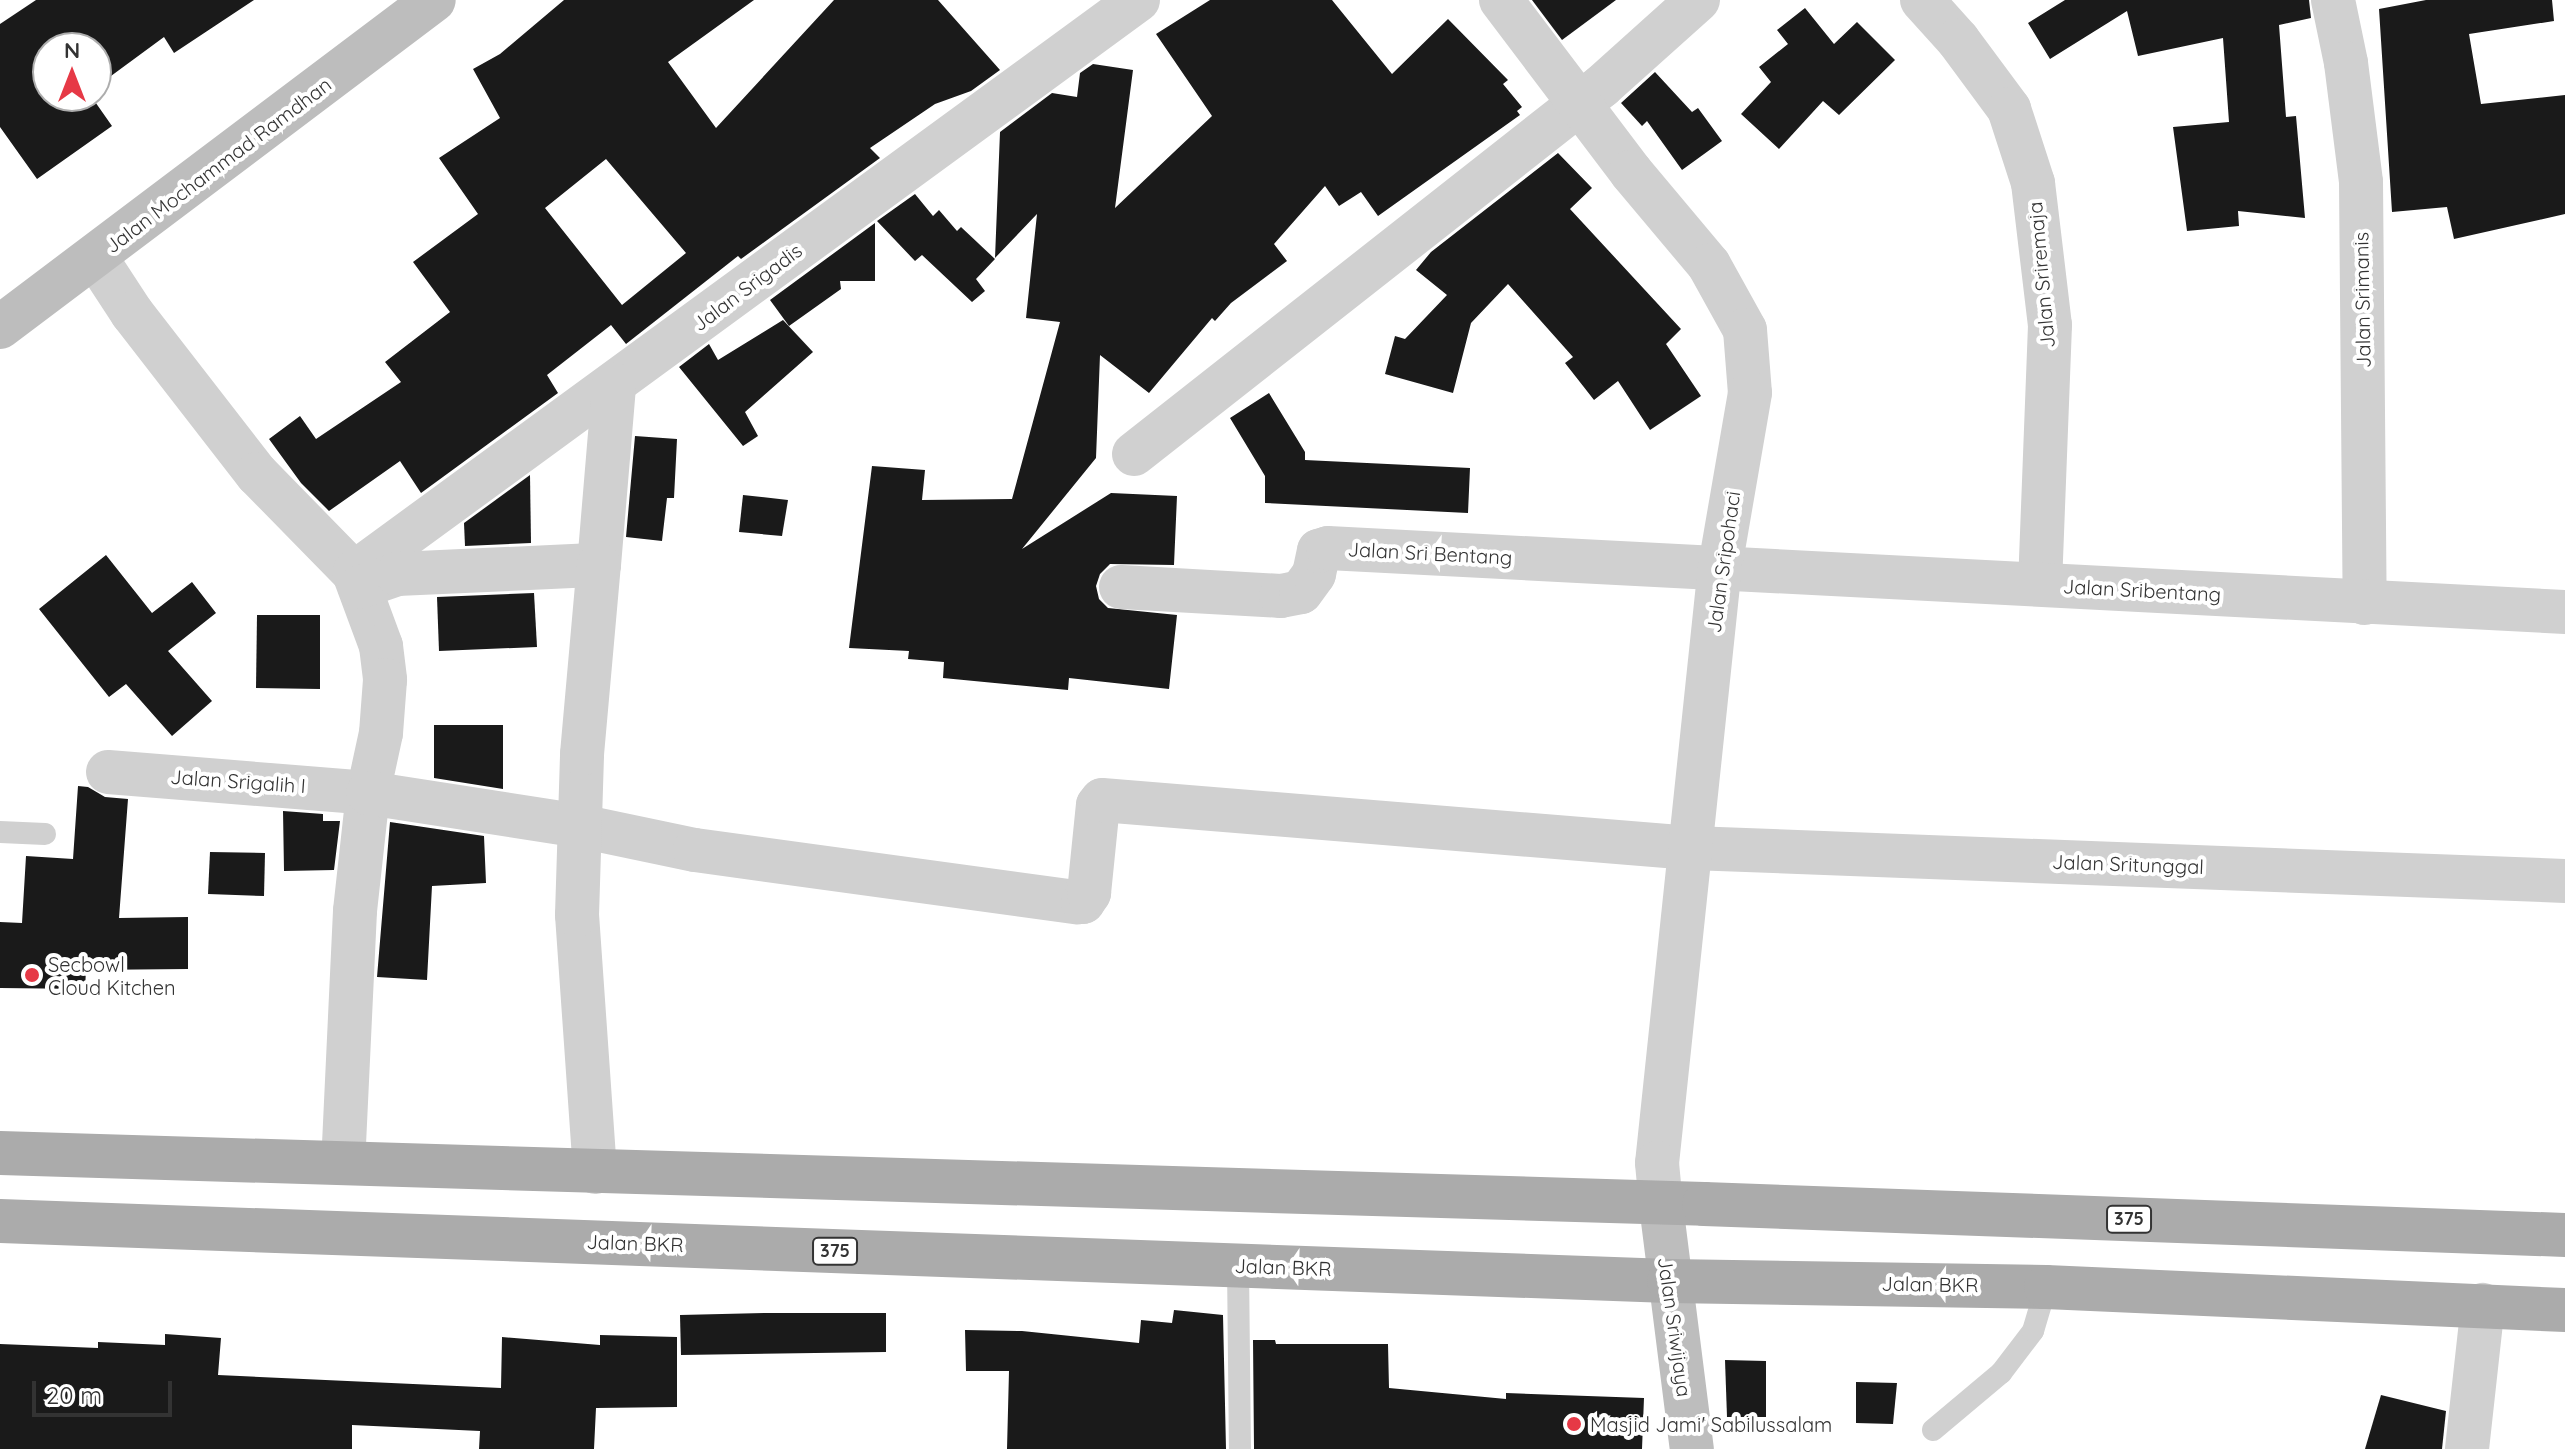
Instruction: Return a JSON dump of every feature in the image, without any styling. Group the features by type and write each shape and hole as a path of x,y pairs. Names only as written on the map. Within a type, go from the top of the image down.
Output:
{"main road":[{"name":"Jalan Mochammad Ramdhan","path":"6,311 96,258 434,0"},
{"name":"375","path":"0,1153 2565,1235"},
{"name":"Jalan Sriwijaya","path":"1661,1205 1692,1449"},
{"name":"Jalan BKR","path":"0,1221 1669,1281 2046,1287 2565,1310"}],"street":[{"name":"Jalan Srigadis","path":"357,580 614,385 1138,0"},
{"name":"Jalan Sripohaci","path":"1501,0 1709,265 1745,330 1750,393 1720,566 1657,1163 1661,1205"},
{"path":"1134,454 1579,103 1698,0"},
{"name":"Jalan Sriremaja","path":"1922,0 1958,40 2009,109 2033,183 2050,325 2040,584"},
{"name":"Jalan Srimanis","path":"2333,0 2346,63 2361,182 2365,603"},
{"path":"96,258 132,313 257,474 357,580 381,646 385,680 381,733 368,793 355,911 343,1163"},
{"path":"595,1172 577,915 582,754 614,385"},
{"name":"Jalan Sri Bentang","path":"1121,587 1281,596 1301,592 1314,574 1319,551 1328,548 1720,566"},
{"path":"357,580 397,574 599,565"},
{"name":"Jalan Sribentang","path":"1720,566 2565,612"},
{"name":"Jalan Srigalih I","path":"108,772 368,793 580,826"},
{"name":"Jalan Sritunggal","path":"580,826 695,850 1077,902 1083,902 1089,893 1098,805 1102,800 1691,848 2565,881"},
{"path":"2467,1449 2483,1305"}],"lane":[{"path":"0,832 45,834"},
{"path":"1238,1265 1240,1449"},
{"path":"1933,1430 2001,1373 2033,1331 2046,1287"}],"building":[{"path":"36,0 254,0 174,53 164,37 112,75 112,32 32,32 32,112 102,112 112,126 37,179 0,127 0,24"},
{"path":"564,0 754,0 668,62 716,128 834,0 938,0 1000,70 971,91 935,104 870,148 880,158 741,259 738,256 626,344 611,325 547,375 558,393 421,493 400,461 329,511 301,483 269,439 300,416 316,439 401,382 385,362 450,312 413,262 478,214 439,158 500,118 473,69 500,54","holes":["606,159 686,253 622,305 545,208"]},
{"path":"1210,0 1332,0 1392,74 1448,19 1508,80 1503,84 1522,107 1517,111 1520,115 1378,216 1361,192 1339,206 1325,186 1274,244 1287,261 1231,303 1215,321 1212,318 1149,393 1100,355 1096,458 1022,549 1111,493 1177,496 1174,565 1110,564 1100,574 1096,586 1099,599 1108,608 1177,615 1169,689 1069,678 1068,690 943,678 944,662 908,659 909,651 849,648 872,466 925,470 922,500 1012,499 1060,322 1026,318 1037,214 995,258 1000,132 1052,93 1077,97 1080,73 1093,64 1133,70 1115,208 1212,116 1156,34"},
{"path":"1532,0 1616,0 1562,40"},
{"path":"2065,0 2309,0 2311,18 2279,25 2286,117 2296,116 2305,218 2238,211 2239,226 2187,231 2173,127 2229,122 2223,38 2138,56 2127,11 2050,59 2028,23"},
{"path":"2426,0 2552,0 2554,21 2469,34 2481,104 2565,95 2565,214 2454,239 2447,207 2392,212 2379,9"},
{"path":"1805,8 1834,44 1857,22 1895,60 1839,115 1823,101 1779,149 1741,114 1771,82 1759,67 1788,44 1777,30"},
{"path":"1655,72 1692,112 1698,108 1722,141 1682,170 1647,121 1642,126 1621,103"},
{"path":"1558,153 1592,188 1570,209 1681,329 1666,344 1701,396 1650,430 1618,381 1594,400 1565,363 1573,357 1508,284 1471,323 1453,393 1385,374 1395,336 1405,339 1447,295 1416,270 1431,252"},
{"path":"915,194 933,216 939,210 957,231 961,227 995,259 976,279 985,291 972,302 922,255 915,261 877,221"},
{"path":"875,223 875,281 840,281 841,289 789,326 770,300"},
{"path":"783,320 813,352 745,412 758,436 743,446 679,367 709,344 718,360"},
{"path":"1269,393 1305,452 1305,460 1470,468 1468,513 1265,503 1265,476 1230,418"},
{"path":"635,436 677,439 674,498 667,498 662,541 626,537"},
{"path":"530,475 531,543 465,546 464,523"},
{"path":"743,495 788,500 782,536 739,532"},
{"path":"106,555 152,613 192,582 216,613 168,651 212,701 172,736 126,684 109,697 39,609"},
{"path":"534,593 537,647 439,651 437,597"},
{"path":"257,615 320,615 320,689 256,688"},
{"path":"434,725 503,725 503,789 434,778"},
{"path":"78,786 88,787 105,797 128,799 119,918 188,917 188,969 86,970 85,989 0,988 0,922 22,923 26,856 73,859"},
{"path":"283,811 323,814 323,821 340,821 334,870 284,871"},
{"path":"390,822 484,836 486,883 432,886 427,980 377,977"},
{"path":"210,852 265,853 264,896 208,894"},
{"path":"1174,1310 1223,1315 1226,1449 1007,1449 1009,1371 966,1371 965,1330 1022,1331 1139,1343 1141,1320 1172,1323"},
{"path":"886,1313 886,1352 681,1355 680,1315"},
{"path":"165,1334 221,1338 218,1375 501,1388 502,1337 600,1345 600,1335 677,1337 677,1407 596,1408 594,1449 479,1449 480,1431 352,1425 352,1449 0,1449 0,1344 98,1348 98,1342 165,1345"},
{"path":"1253,1340 1275,1340 1276,1344 1388,1344 1389,1388 1506,1399 1506,1393 1644,1398 1642,1449 1254,1449"},
{"path":"1725,1360 1766,1361 1766,1417 1727,1417"},
{"path":"1856,1382 1897,1383 1893,1424 1856,1423"},
{"path":"2381,1395 2446,1411 2442,1449 2365,1449"}],"place":[{"name":"Secbowl Cloud Kitchen","path":"32,975"},
{"name":"Masjid Jami' Sabilussalam","path":"1574,1424"}]}
